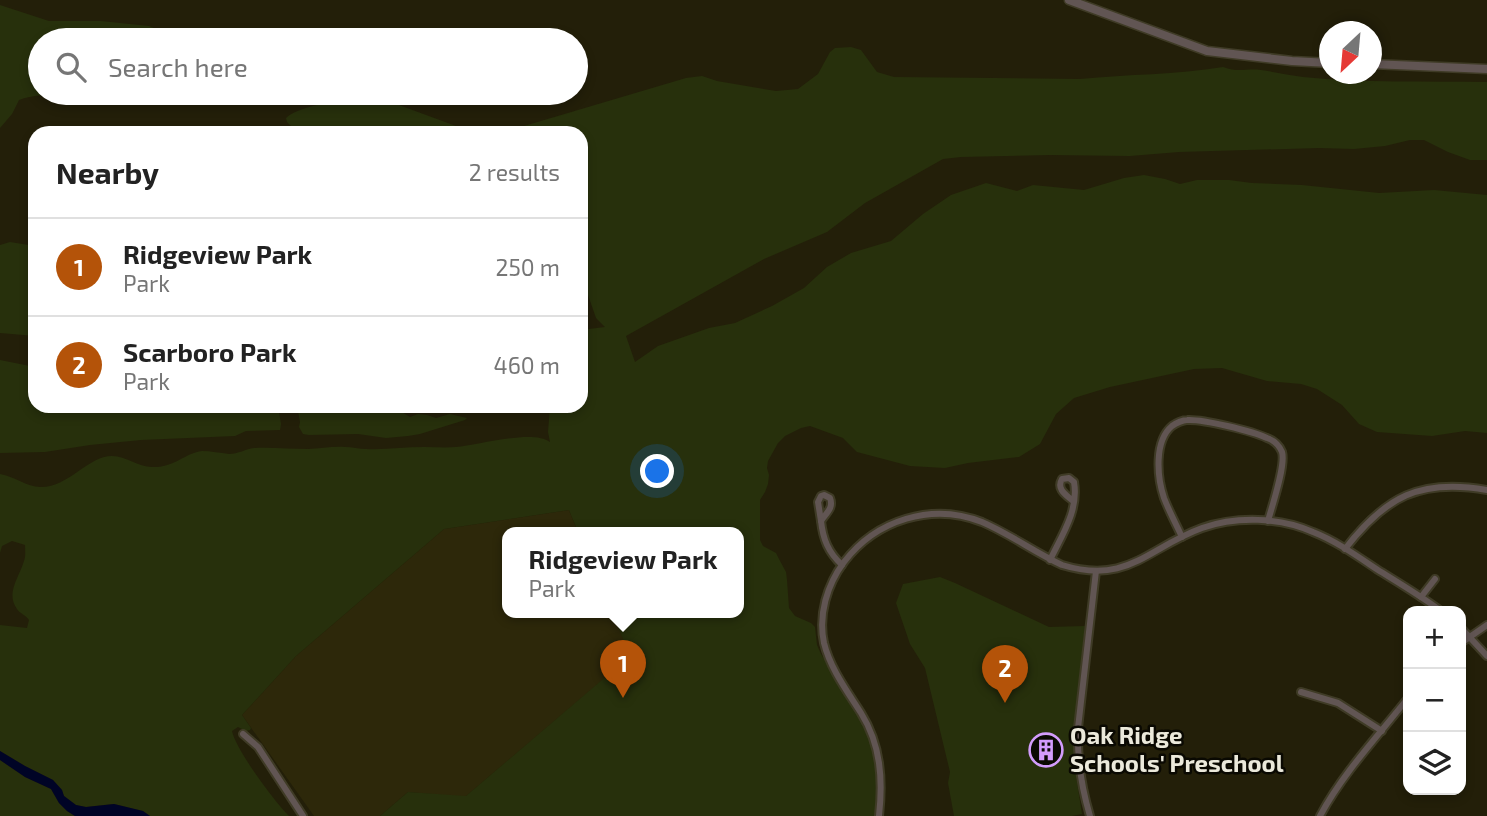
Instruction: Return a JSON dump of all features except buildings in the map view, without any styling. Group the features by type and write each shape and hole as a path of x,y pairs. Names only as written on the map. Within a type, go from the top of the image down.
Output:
{"street":[{"path":"1069,0 1207,51 1319,62"},
{"path":"1382,65 1487,69"},
{"path":"1182,537 1164,497 1159,455 1165,434 1172,426 1185,420 1223,425 1256,434 1274,442 1281,449 1283,464 1268,521"},
{"path":"1345,549 1376,513 1396,500 1431,488 1463,487 1487,490"},
{"path":"1051,559 1069,522 1073,501"},
{"path":"878,816 881,772 874,743 862,715 832,665 823,636 824,604 842,565 856,548 887,526 912,517 937,514 957,516 982,522 1073,568 1096,571 1124,567 1182,537 1213,525 1242,520 1268,521 1311,531 1345,549 1434,606"},
{"path":"821,521 827,548 842,565"},
{"path":"1090,816 1081,787 1077,739 1096,571"},
{"path":"1422,597 1435,579"},
{"path":"1466,639 1487,625"},
{"path":"1466,633 1487,656"},
{"path":"1301,692 1338,703 1382,731"},
{"path":"1320,816 1344,777 1403,704"},
{"path":"243,734 258,747 303,816"}],"shaded area":[{"path":"569,510 576,527 502,527 502,618 615,618 631,656 465,797 408,792 380,816 314,816 242,715 296,656 444,529"}],"green space":[{"path":"0,5 49,21 101,21 154,28 28,28 28,97 19,100 0,128"},
{"path":"851,47 861,50 877,72 894,77 1080,79 1223,67 1319,78 1319,84 1382,84 1382,81 1487,82 1487,160 1470,160 1424,140 1354,149 943,159 865,203 827,232 764,259 626,336 635,362 658,346 709,328 735,323 772,306 804,288 827,267 851,253 891,241 951,195 986,183 1017,191 1033,185 1084,190 1144,175 1180,184 1197,180 1229,180 1379,193 1434,190 1487,195 1487,433 1465,431 1432,436 1377,432 1359,424 1342,405 1317,389 1301,384 1267,381 1222,368 1194,369 1110,387 1074,398 1056,414 1040,444 1019,457 945,468 910,466 857,452 843,438 810,426 785,436 768,461 768,484 760,500 760,540 763,546 776,553 786,572 789,608 795,616 815,627 821,654 856,712 869,740 876,766 875,816 380,816 408,792 466,796 630,656 614,618 744,618 744,527 576,527 569,510 444,529 296,656 242,715 251,728 246,731 238,727 232,731 240,750 289,816 150,816 143,811 114,804 86,807 76,805 64,796 53,780 0,751 0,625 27,628 29,620 17,609 12,597 25,559 25,545 12,541 2,546 0,553 0,474 40,487 60,483 95,461 112,456 160,467 202,451 229,454 261,448 452,447 519,437 542,438 550,442 549,413 588,413 588,329 605,327 596,318 588,295 588,126 524,126 686,78 702,76 776,91 798,89 818,74 835,48"},
{"path":"319,105 399,105 456,126 291,126 286,118 302,109"},
{"path":"10,242 28,245 28,335 0,333 0,245"},
{"path":"0,360 28,366 28,413 279,413 281,424 280,430 246,431 235,436 141,440 45,452 0,453"},
{"path":"298,413 403,413 410,417 418,414 436,418 450,414 467,418 420,434 386,438 358,434 303,434 299,427"},
{"path":"940,577 1049,627 1085,626 1075,716 1074,763 1082,814 954,816 948,783 950,772 925,668 910,644 896,603 903,584"},
{"path":"0,760 25,777 51,789 59,803 75,816 0,816"}],"water":[{"path":"0,751 53,780 64,796 76,805 86,807 114,804 143,811 150,816 75,816 59,803 51,789 25,777 0,760"}],"place":[{"name":"Ridgeview Park","path":"623,698"},
{"name":"Scarboro Park","path":"1005,703"},
{"name":"Oak Ridge Schools' Preschool","path":"1046,750"}]}
